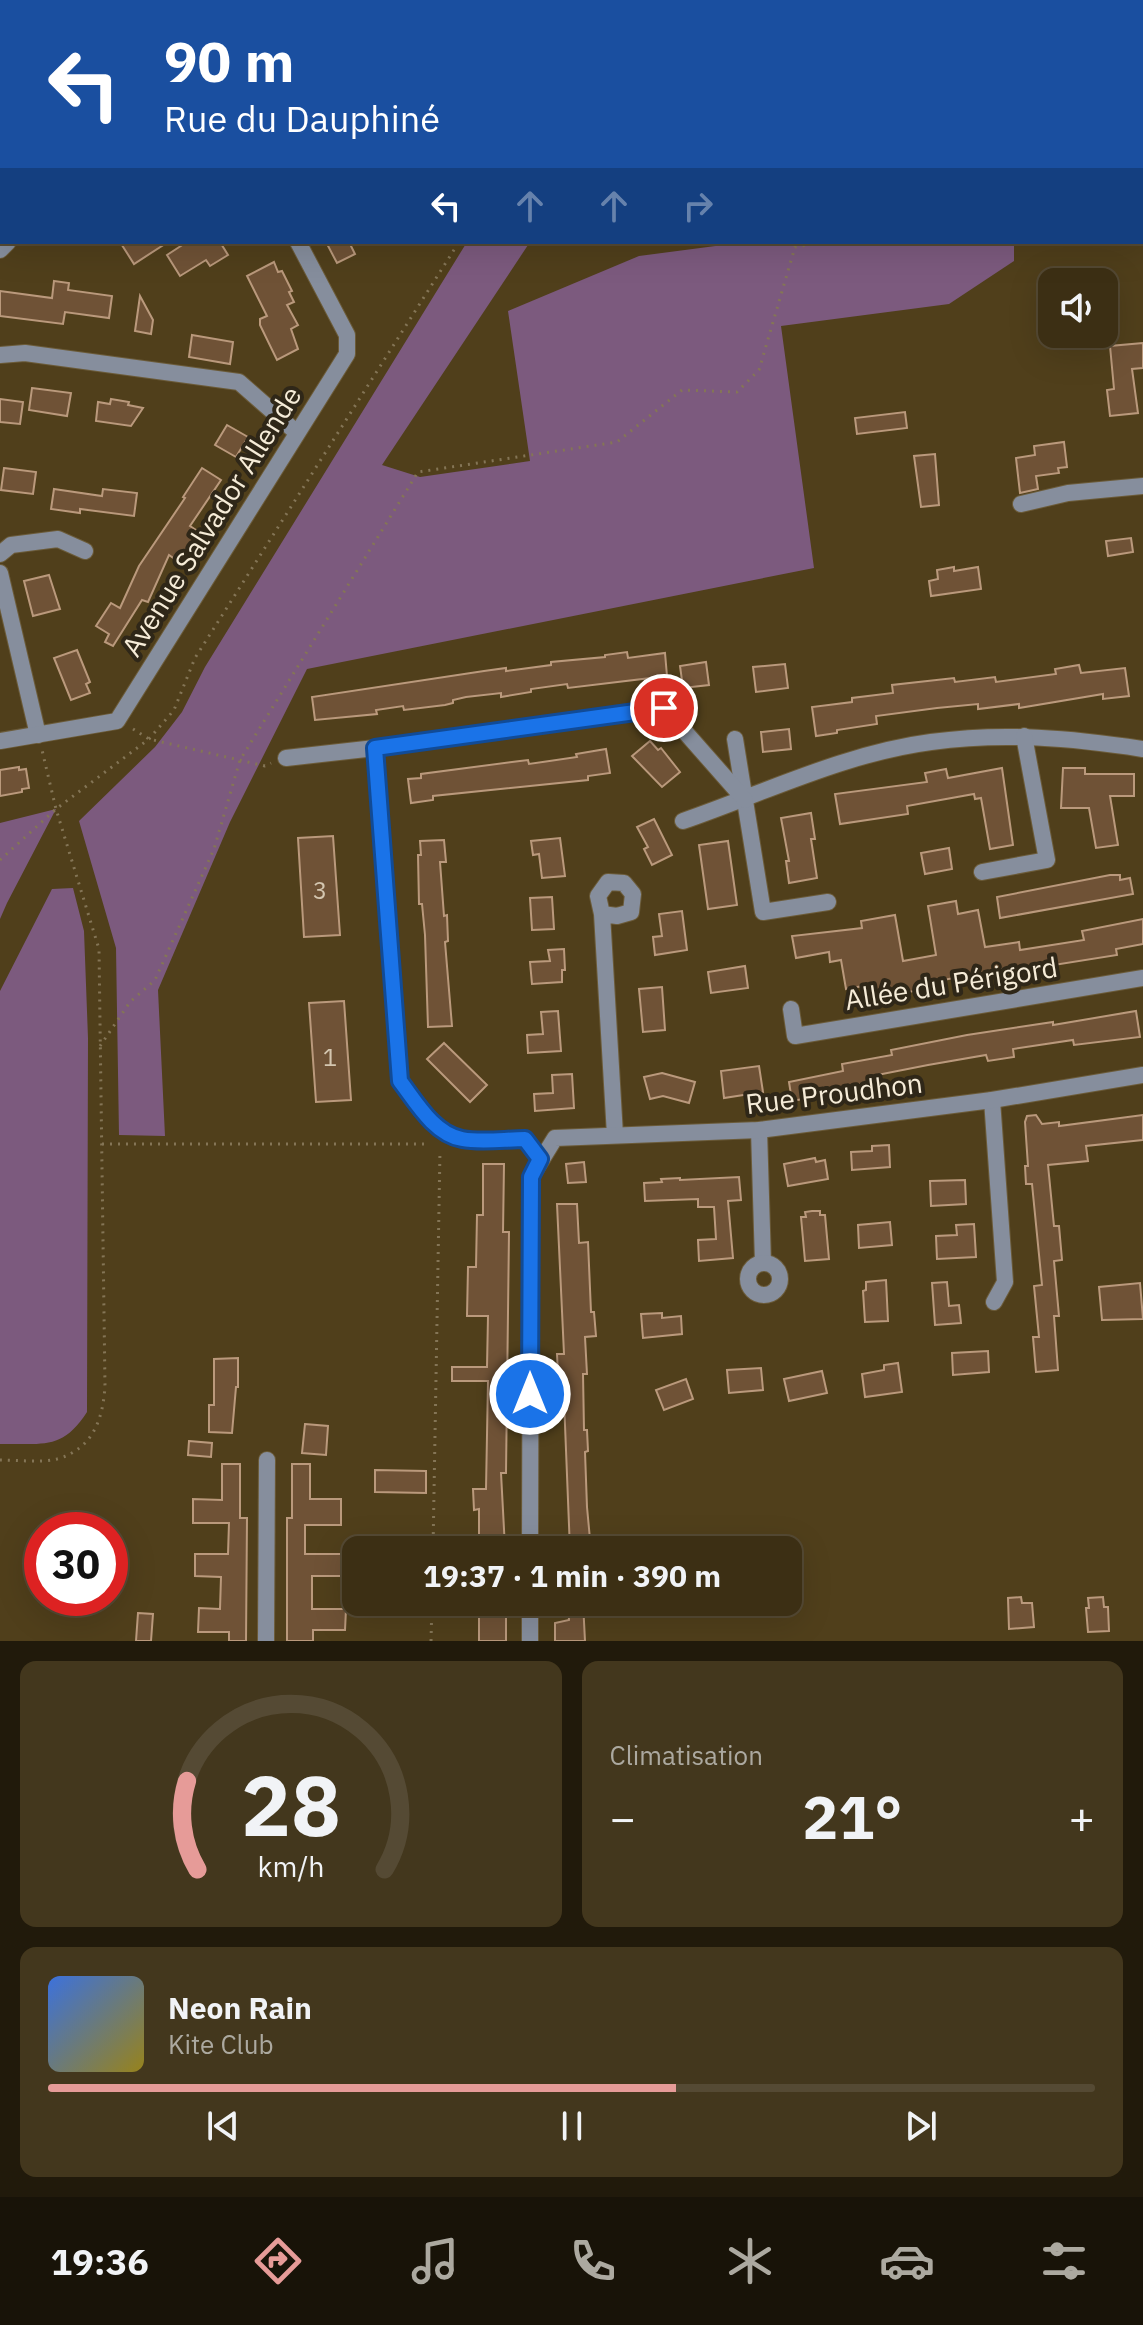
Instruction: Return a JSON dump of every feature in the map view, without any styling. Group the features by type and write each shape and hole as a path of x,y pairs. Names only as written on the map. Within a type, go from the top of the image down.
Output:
{"street":[{"name":"Avenue Salvador Allende","path":"117,721 347,354 347,335 299,244"},
{"path":"0,355 25,353 239,382 296,432"},
{"path":"1021,504 1068,493 1143,486"},
{"path":"0,554 11,545 58,539 85,551"},
{"path":"0,573 38,735"},
{"path":"286,758 664,708 745,800"},
{"path":"0,741 117,721"},
{"path":"683,821 846,762 929,742 1024,736 1143,749"},
{"path":"982,872 1047,860 1050,850 1024,736"},
{"path":"735,739 763,912 828,902"},
{"path":"375,748 400,1081 423,1112 446,1134 463,1140 525,1139 540,1159 531,1177 530,1536"},
{"path":"602,914 615,1135"},
{"name":"Allée du Périgord","path":"791,1009 795,1036 1143,978"},
{"name":"Rue Proudhon","path":"540,1159 555,1138 759,1130 992,1100 1143,1075"},
{"path":"992,1100 1005,1282 994,1302"},
{"path":"759,1130 763,1263"},
{"path":"266,1641 267,1460"},
{"path":"530,1616 530,1641"}],"path":[{"path":"0,860 56,809 149,739 174,710 195,658 458,244"},
{"path":"100,1046 130,1002 155,980 214,849 240,760 418,472 617,442 682,390 737,392 759,370 795,247 815,244"},
{"path":"117,721 149,739 265,766 286,758"},
{"path":"0,1460 57,1459 86,1443 103,1414 105,1386 99,949 56,809 38,735"},
{"path":"102,1144 441,1143 433,1536"},
{"path":"431,1641 432,1616"}],"shaded area":[{"path":"466,244 529,244 382,465 420,477 530,461 508,311 639,256 731,244 1014,244 1014,261 949,304 781,326 814,568 307,669 230,822 158,990 165,1136 119,1135 116,948 79,821 155,747 182,712 205,667"},
{"path":"56,809 7,903 0,919 0,823"},
{"path":"73,888 84,931 88,1038 87,1412 78,1425 60,1439 39,1444 0,1444 0,991 52,889"}],"building":[{"path":"121,244 165,244 134,264"},
{"path":"184,244 221,244 228,255 210,266 206,260 180,276 167,255"},
{"path":"327,244 350,244 355,254 337,263"},
{"path":"274,262 292,291 289,292 294,302 287,305 298,325 291,329 298,349 277,360 260,325 260,319 267,316 247,276"},
{"path":"54,281 69,283 68,290 112,296 109,318 65,312 63,324 0,316 0,291 52,298"},
{"path":"140,296 153,320 151,334 135,331"},
{"path":"192,335 233,342 230,364 189,357"},
{"path":"1143,343 1143,368 1132,369 1138,413 1110,416 1107,390 1114,389 1110,348 1118,348 1118,345"},
{"path":"32,388 71,393 67,416 29,410"},
{"path":"0,399 23,402 20,424 0,422"},
{"path":"111,399 143,408 131,426 96,421 98,402 110,404"},
{"path":"905,412 907,428 857,434 855,418"},
{"path":"227,425 248,437 236,457 215,445"},
{"path":"1064,442 1067,467 1058,468 1059,473 1036,476 1038,489 1020,493 1016,458 1035,455 1034,446"},
{"path":"935,454 939,505 921,507 914,456"},
{"path":"4,468 36,472 33,494 1,490"},
{"path":"202,468 221,480 190,526 199,532 179,562 169,555 148,602 142,600 113,646 105,642 109,634 96,626 111,603 120,608 139,566"},
{"path":"54,489 102,496 103,489 137,493 134,516 80,509 80,513 51,509"},
{"path":"1131,538 1133,552 1108,556 1106,541"},
{"path":"954,567 954,571 978,567 981,589 931,596 929,581 938,579 937,570"},
{"path":"49,575 60,609 33,616 24,581"},
{"path":"77,650 90,682 86,684 90,693 71,700 54,658"},
{"path":"627,652 628,658 665,653 667,676 568,688 567,684 501,697 501,693 466,697 445,705 404,710 403,706 376,710 377,714 315,720 312,697"},
{"path":"706,662 709,685 683,688 680,666"},
{"path":"785,664 788,688 756,692 753,667"},
{"path":"1079,665 1081,673 1125,668 1129,696 1103,699 1103,694 1019,708 1019,704 978,709 978,704 937,708 876,716 877,724 816,736 812,707 893,693 892,685 954,678 955,682 995,677 996,682 1056,674 1055,669"},
{"path":"789,729 791,749 763,752 761,732"},
{"path":"650,741 658,750 661,748 680,772 662,787 632,756"},
{"path":"606,749 610,773 588,776 588,780 433,796 433,800 411,803 408,779 421,778 421,774 528,760 529,764"},
{"path":"19,767 19,770 26,769 29,788 0,796 0,770"},
{"path":"1002,768 1013,845 990,849 981,798 975,799 974,794 907,806 908,814 840,824 835,794 927,782 925,773 946,769 948,778"},
{"path":"1063,768 1085,768 1085,774 1134,774 1134,796 1110,796 1118,845 1096,848 1089,808 1061,808"},
{"path":"811,813 817,878 789,883 786,861 789,861 781,818"},
{"path":"654,819 672,855 652,865 644,849 648,847 637,827"},
{"path":"333,836 340,935 304,937 298,838"},
{"path":"560,838 565,876 542,878 539,854 533,855 531,841"},
{"path":"444,840 446,862 440,862 444,916 447,915 448,941 445,942 452,1026 428,1027 418,855 421,855 420,841"},
{"path":"728,841 737,905 708,909 699,845"},
{"path":"949,848 952,869 925,874 921,853"},
{"path":"1120,875 1120,880 1130,878 1133,894 1000,918 997,897"},
{"path":"552,897 554,929 532,930 530,898"},
{"path":"956,901 958,914 978,910 985,947 1019,942 1020,950 1084,940 1082,931 1143,919 1143,944 1116,949 1117,955 1003,973 1003,969 932,982 933,988 871,998 869,985 846,989 841,960 830,962 829,952 796,958 792,936 862,928 861,921 895,915 903,961 936,955 928,906"},
{"path":"682,911 687,950 655,955 653,937 662,936 659,914"},
{"path":"564,949 562,982 532,984 530,962 550,961 548,950"},
{"path":"745,966 748,988 711,993 708,972"},
{"path":"662,987 665,1030 643,1032 639,989"},
{"path":"344,1001 351,1100 316,1102 309,1003"},
{"path":"558,1011 561,1051 528,1053 527,1035 543,1034 541,1012"},
{"path":"1136,1011 1140,1037 1074,1045 1073,1040 1013,1049 1014,1057 988,1061 986,1055 877,1075 878,1081 823,1091 824,1095 792,1101 789,1082 843,1071 842,1064 892,1055 891,1050 967,1035"},
{"path":"444,1043 487,1085 470,1102 427,1059"},
{"path":"759,1066 763,1092 724,1098 721,1071"},
{"path":"662,1073 695,1082 689,1103 663,1096 650,1099 644,1077"},
{"path":"572,1074 574,1108 535,1111 534,1094 553,1093 552,1075"},
{"path":"1036,1115 1042,1124 1059,1122 1059,1126 1143,1115 1143,1140 1086,1146 1088,1161 1048,1165 1054,1226 1059,1226 1062,1260 1054,1261 1059,1316 1054,1316 1058,1370 1036,1372 1033,1337 1039,1337 1034,1286 1042,1285 1032,1184 1026,1184 1025,1122 1027,1116"},
{"path":"889,1145 890,1167 852,1170 851,1152 872,1151 872,1146"},
{"path":"815,1158 816,1162 825,1160 828,1179 788,1186 784,1164"},
{"path":"584,1162 586,1182 568,1183 566,1164"},
{"path":"483,1164 504,1164 503,1232 509,1232 506,1473 501,1473 504,1536 479,1536 479,1509 474,1510 473,1489 486,1489 488,1381 452,1381 452,1367 487,1367 488,1316 467,1316 468,1267 476,1267 477,1215 483,1215"},
{"path":"739,1177 741,1200 728,1201 733,1258 699,1261 698,1240 716,1239 714,1207 698,1207 698,1199 645,1201 644,1183 662,1182 661,1179"},
{"path":"965,1180 966,1204 931,1206 930,1181"},
{"path":"557,1204 577,1204 579,1243 588,1242 591,1312 594,1312 596,1336 585,1337 587,1374 583,1374 590,1536 569,1536 563,1375 558,1375 557,1354 564,1354"},
{"path":"820,1211 820,1215 825,1215 829,1259 805,1261 801,1217 806,1217 805,1212"},
{"path":"890,1222 892,1245 859,1248 858,1225"},
{"path":"974,1224 976,1257 937,1259 936,1236 957,1235 956,1225"},
{"path":"886,1280 888,1321 865,1322 863,1291 866,1290 866,1282"},
{"path":"947,1282 949,1306 959,1305 961,1323 935,1325 932,1283"},
{"path":"1140,1283 1143,1319 1102,1320 1099,1287"},
{"path":"662,1313 662,1318 681,1316 682,1334 643,1338 641,1314"},
{"path":"988,1351 989,1372 953,1375 952,1353"},
{"path":"238,1358 232,1433 209,1432 209,1405 214,1405 214,1359"},
{"path":"898,1363 902,1392 865,1397 862,1374 884,1370 884,1365"},
{"path":"761,1368 763,1390 729,1393 727,1370"},
{"path":"822,1371 827,1393 789,1401 784,1379"},
{"path":"686,1379 693,1399 664,1410 656,1390"},
{"path":"305,1424 328,1426 326,1455 302,1453"},
{"path":"189,1441 212,1443 211,1457 188,1455"},
{"path":"222,1464 240,1464 240,1518 247,1518 246,1641 229,1641 229,1632 198,1632 199,1608 220,1609 221,1577 195,1576 195,1554 228,1554 229,1523 193,1523 193,1499 222,1500"},
{"path":"292,1464 310,1464 310,1499 341,1499 341,1525 305,1525 305,1554 341,1554 341,1576 312,1576 312,1609 342,1609 342,1616 346,1616 345,1630 313,1630 313,1641 287,1641 287,1518 292,1518"},
{"path":"375,1470 426,1471 426,1493 375,1492"},
{"path":"1021,1597 1022,1603 1032,1603 1034,1627 1009,1629 1008,1598"},
{"path":"1103,1597 1104,1607 1108,1607 1109,1631 1088,1632 1088,1598"},
{"path":"138,1613 153,1614 151,1641 136,1641"},
{"path":"479,1616 506,1616 506,1641 479,1641"},
{"path":"569,1616 584,1616 585,1641 555,1641 555,1623 569,1620"}],"route":[{"path":"530,1394 531,1177 540,1159 525,1139 463,1140 446,1134 423,1112 400,1081 375,748 664,708"}]}
